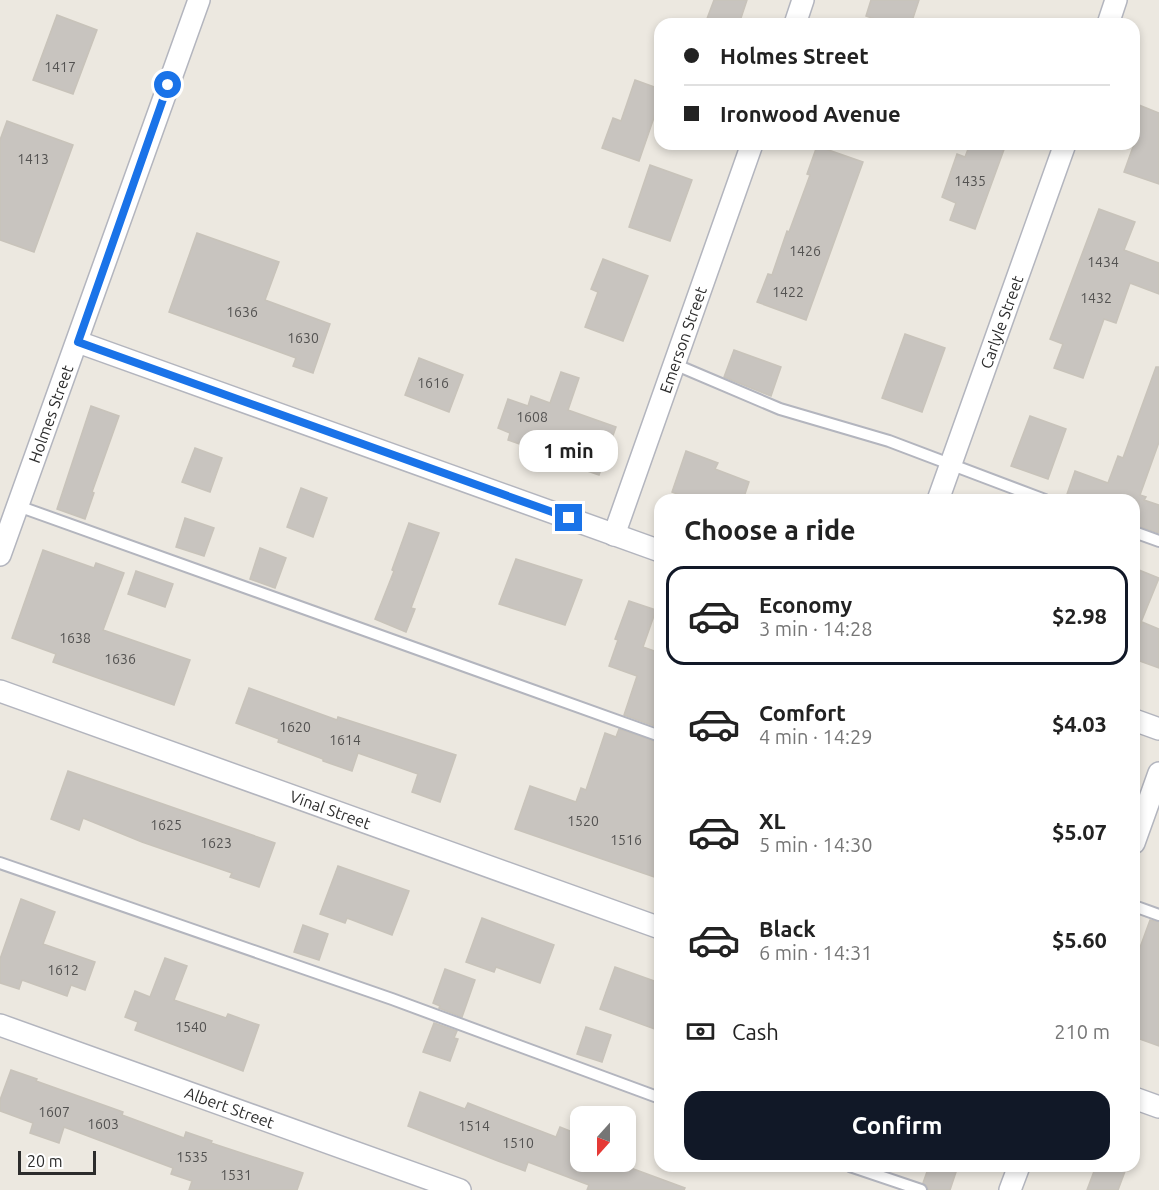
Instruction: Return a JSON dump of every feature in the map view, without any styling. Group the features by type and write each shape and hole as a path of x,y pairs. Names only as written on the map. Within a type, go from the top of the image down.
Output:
{"street":[{"name":"Holmes Street","path":"0,555 199,0"},
{"path":"797,18 804,0"},
{"path":"1110,18 1116,0"},
{"name":"Emerson Street","path":"614,534 750,150"},
{"name":"Carlyle Street","path":"940,494 1063,150"},
{"path":"78,342 654,549"},
{"name":"Vinal Street","path":"0,691 654,926"},
{"path":"1140,722 1159,729"},
{"path":"1140,826 1159,773"},
{"name":"Albert Street","path":"0,1025 460,1190"},
{"path":"1140,1100 1159,1107"},
{"path":"1010,1190 1016,1172"}],"lane":[{"path":"674,364 780,409 889,441 1029,494"},
{"path":"18,506 654,734"},
{"path":"1140,534 1159,541"},
{"path":"0,862 392,999 654,1096"},
{"path":"1140,908 1159,915"},
{"path":"868,1172 921,1190"}],"building":[{"path":"714,0 747,0 741,18 707,18"},
{"path":"871,0 919,0 913,18 866,16"},
{"path":"57,15 97,30 73,94 33,80"},
{"path":"635,80 654,87 654,117 639,161 602,148 613,118 621,121"},
{"path":"1140,105 1159,113 1159,184 1124,172 1132,150 1140,150"},
{"path":"7,121 73,145 34,252 0,240 0,140"},
{"path":"816,150 828,150 863,162 806,320 757,302 768,274 772,275 787,231 789,232 810,175 807,174"},
{"path":"968,150 1004,150 975,229 950,220 956,203 942,197 957,154 965,157"},
{"path":"650,165 692,180 670,241 629,227"},
{"path":"1099,209 1135,222 1124,250 1159,263 1159,294 1130,283 1116,323 1104,319 1083,378 1054,368 1063,344 1050,339"},
{"path":"197,233 279,262 265,300 330,324 313,373 293,366 296,358 169,312"},
{"path":"603,259 648,276 623,341 585,327 598,292 591,289"},
{"path":"905,334 945,348 922,412 882,398"},
{"path":"734,350 781,367 771,396 724,377"},
{"path":"419,358 463,375 449,412 405,395"},
{"path":"1156,367 1159,367 1159,442 1140,495 1067,494 1075,471 1108,483 1118,456 1123,458"},
{"path":"561,372 579,378 568,410 616,427 599,475 570,465 574,453 531,438 528,447 508,440 510,433 498,428 508,399 528,406 531,396 550,403"},
{"path":"91,406 119,416 92,492 94,493 85,519 57,509"},
{"path":"1030,416 1066,429 1048,479 1011,466"},
{"path":"195,448 222,458 210,492 182,482"},
{"path":"686,451 718,463 715,469 749,482 745,494 677,494 672,492"},
{"path":"301,488 327,498 313,537 287,527"},
{"path":"1140,495 1146,497 1144,500 1159,505 1159,533 1140,527"},
{"path":"185,518 214,528 204,556 176,547"},
{"path":"409,523 439,533 411,608 415,609 406,632 375,619 394,571 392,570"},
{"path":"260,548 286,558 275,588 250,579"},
{"path":"43,550 94,568 96,563 124,573 103,630 190,660 174,705 53,662 56,654 12,638"},
{"path":"516,559 582,580 565,625 499,604"},
{"path":"1140,570 1159,578 1140,625"},
{"path":"136,571 173,584 165,607 128,594"},
{"path":"629,601 654,609 643,647 654,651 654,726 624,715 637,676 609,666 618,640 615,639"},
{"path":"1142,622 1159,629 1159,668 1140,661"},
{"path":"249,688 337,720 338,717 456,755 440,802 412,792 418,774 358,753 352,771 323,761 323,759 278,742 279,739 236,723"},
{"path":"619,729 654,741 654,877 515,829 530,786 576,802 581,788 586,790 605,733 616,737"},
{"path":"68,771 275,843 259,887 230,877 232,873 142,842 83,818 79,830 51,819"},
{"path":"338,866 409,891 392,935 347,918 345,923 320,914"},
{"path":"21,899 55,912 43,944 95,962 85,990 71,985 67,996 22,980 19,989 0,983 0,959"},
{"path":"482,918 554,945 540,983 496,967 494,972 466,962"},
{"path":"1150,920 1159,922 1159,1046 1140,1039 1140,948"},
{"path":"303,925 328,934 319,960 294,952"},
{"path":"165,958 187,966 174,1000 226,1018 228,1014 259,1025 243,1071 135,1030 138,1022 125,1017 135,991 150,997"},
{"path":"615,967 654,981 654,1029 600,1009"},
{"path":"445,969 475,980 462,1017 439,1008 440,1006 433,1003"},
{"path":"434,1023 457,1031 454,1038 458,1039 450,1061 423,1052"},
{"path":"586,1027 611,1035 602,1062 577,1054"},
{"path":"11,1070 123,1112 122,1115 184,1138 186,1132 212,1141 211,1143 303,1173 297,1190 189,1190 192,1181 171,1174 173,1168 64,1127 59,1143 30,1133 33,1123 0,1111 0,1100"},
{"path":"420,1092 465,1109 468,1103 556,1137 560,1127 570,1131 570,1172 636,1172 636,1170 685,1188 684,1190 587,1190 589,1185 528,1162 525,1171 408,1126"},
{"path":"927,1172 956,1172 950,1190 928,1190 923,1183"},
{"path":"1094,1172 1125,1172 1118,1190 1087,1190"}],"route":[{"path":"168,85 78,342 569,518"}]}
